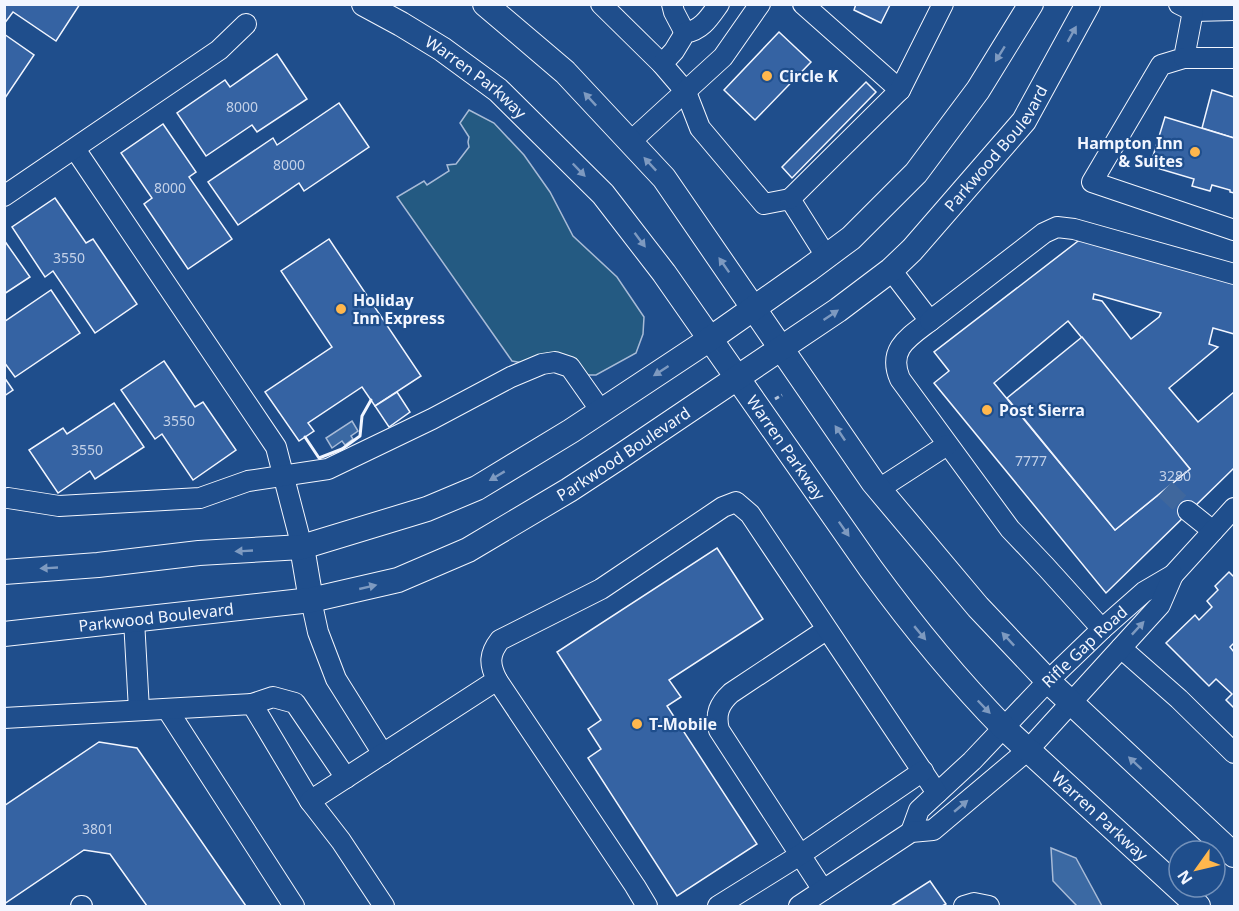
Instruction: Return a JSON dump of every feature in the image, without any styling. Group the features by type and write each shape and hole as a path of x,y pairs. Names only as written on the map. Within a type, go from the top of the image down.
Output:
{"main road":[{"name":"Warren Parkway","path":"364,4 442,49 498,90 603,194 664,273 902,612 974,697 1004,728 1198,906"},
{"path":"485,4 565,72 663,178 879,489 978,607 1048,681 1234,855"},
{"path":"4,572 98,565 200,553 302,547 427,509 477,488 601,411 710,339 851,238 915,173 978,90 1031,4"},
{"name":"Parkwood Boulevard","path":"4,634 311,600 398,580 468,550 569,490 838,310 891,270 912,250 1024,121 1088,4"},
{"path":"302,547 311,600"}],"street":[{"path":"601,4 662,64 686,92 700,128 764,204 790,200 900,90 943,4"},
{"path":"672,4 685,33"},
{"path":"662,64 674,51 685,33 695,31 703,25 718,4"},
{"path":"630,142 723,57 760,4"},
{"path":"803,4 900,90"},
{"path":"1184,58 1186,8 1234,10"},
{"path":"4,196 219,50 246,24"},
{"path":"1234,58 1184,58 1161,65 1092,182 1234,230"},
{"path":"75,149 276,447 302,547"},
{"path":"790,200 826,256"},
{"path":"1102,629 1010,529 947,445 900,379 896,367 898,351 930,321 1044,233 1057,227 1084,231 1234,274"},
{"path":"891,270 930,321"},
{"path":"8,498 59,506 200,498 248,481 328,469 432,419 511,377 542,364 555,362 570,367 601,411"},
{"path":"879,489 947,445"},
{"path":"647,906 497,680 491,668 491,656 500,640 601,589 723,507 736,502 750,514 937,793"},
{"name":"Rifle Gap Road","path":"1173,575 1160,605 1028,750 933,830 911,832 919,810 1102,629 1144,592 1173,575 1234,508"},
{"path":"1188,511 1214,531"},
{"path":"311,600 318,632 336,679 383,754"},
{"path":"134,620 140,710"},
{"path":"823,890 719,730 717,719 723,700 731,693 826,630"},
{"path":"1120,648 1179,699 1234,753"},
{"path":"310,801 497,680"},
{"path":"4,718 252,704 273,698 295,704 346,778"},
{"path":"252,704 310,801 341,841 384,906"},
{"path":"166,709 294,906"},
{"path":"718,906 800,855 923,771"},
{"path":"799,906 911,832"},
{"path":"964,906 974,903 989,906"}],"shaded area":[{"path":"469,110 494,123 524,155 550,192 573,236 617,277 644,317 643,334 636,353 596,375 586,375 572,360 558,353 542,354 523,363 512,361 397,197 424,181 427,185 449,171 447,165 456,164 469,147 469,137 460,123"},
{"path":"352,421 358,431 351,436 353,439 345,445 342,441 332,448 326,438"},
{"path":"1051,848 1076,858 1102,906 1077,906 1053,881"}],"building":[{"path":"4,4 80,4 56,41 13,12 4,24"},
{"path":"856,4 890,5 881,23 854,10"},
{"name":"Circle K","path":"779,32 811,62 755,120 724,90"},
{"path":"4,34 34,55 5,98 4,98"},
{"path":"277,54 307,99 257,132 252,125 206,156 177,113 225,80 230,87"},
{"path":"866,82 876,92 792,178 782,167"},
{"path":"1212,90 1234,97 1234,138 1202,128"},
{"path":"339,103 369,147 304,191 299,183 238,225 208,182 273,138 277,145"},
{"name":"Hampton Inn & Suites","path":"1165,117 1234,138 1234,193 1212,185 1210,191 1192,186 1194,179 1150,166"},
{"path":"163,124 196,172 189,177 232,239 188,269 144,204 152,198 121,153"},
{"path":"55,198 86,243 93,239 137,304 95,333 53,271 45,277 12,227"},
{"name":"Post Sierra","path":"1082,238 1234,282 1234,334 1213,328 1209,344 1218,347 1169,388 1198,422 1234,392 1234,468 1106,593 934,383 949,371 934,352","holes":["1094,294 1161,313 1131,339 1102,301 1093,299","1068,321 1190,469 1115,530 994,383"]},
{"name":"Holiday Inn Express","path":"329,239 421,376 375,406 362,387 308,423 314,431 299,441 265,392 332,347 281,271"},
{"path":"4,240 30,277 4,294"},
{"path":"51,290 80,333 15,377 4,362 4,322"},
{"path":"1082,337 1190,469 1115,530 1007,398"},
{"path":"164,361 195,407 203,402 236,450 193,480 162,434 155,439 121,390"},
{"path":"4,377 13,390 4,396"},
{"path":"397,392 410,412 389,427 375,406"},
{"path":"114,403 144,447 95,479 90,471 58,493 29,450 63,428 67,434"},
{"name":"T-Mobile","path":"717,548 763,619 669,680 681,697 667,706 757,844 677,896 588,758 601,749 588,729 601,720 557,652"},
{"path":"1229,572 1234,577 1234,643 1230,647 1234,652 1234,708 1226,700 1232,694 1216,679 1209,686 1166,643 1195,615 1199,620 1212,607 1207,601 1218,590 1215,586"},
{"path":"99,742 137,748 246,906 147,906 110,854 84,850 4,904 4,806"},
{"path":"930,881 946,904 942,906 891,906"}],"tunnel":[{"path":"1165,489 1188,511"}],"wall":[{"path":"305,437 319,458 342,449 360,436 362,416 371,400"}],"place":[{"name":"Circle K","path":"767,76"},
{"name":"Hampton Inn & Suites","path":"1195,152"},
{"name":"Holiday Inn Express","path":"341,309"},
{"name":"Post Sierra","path":"987,410"},
{"name":"T-Mobile","path":"637,724"}]}
